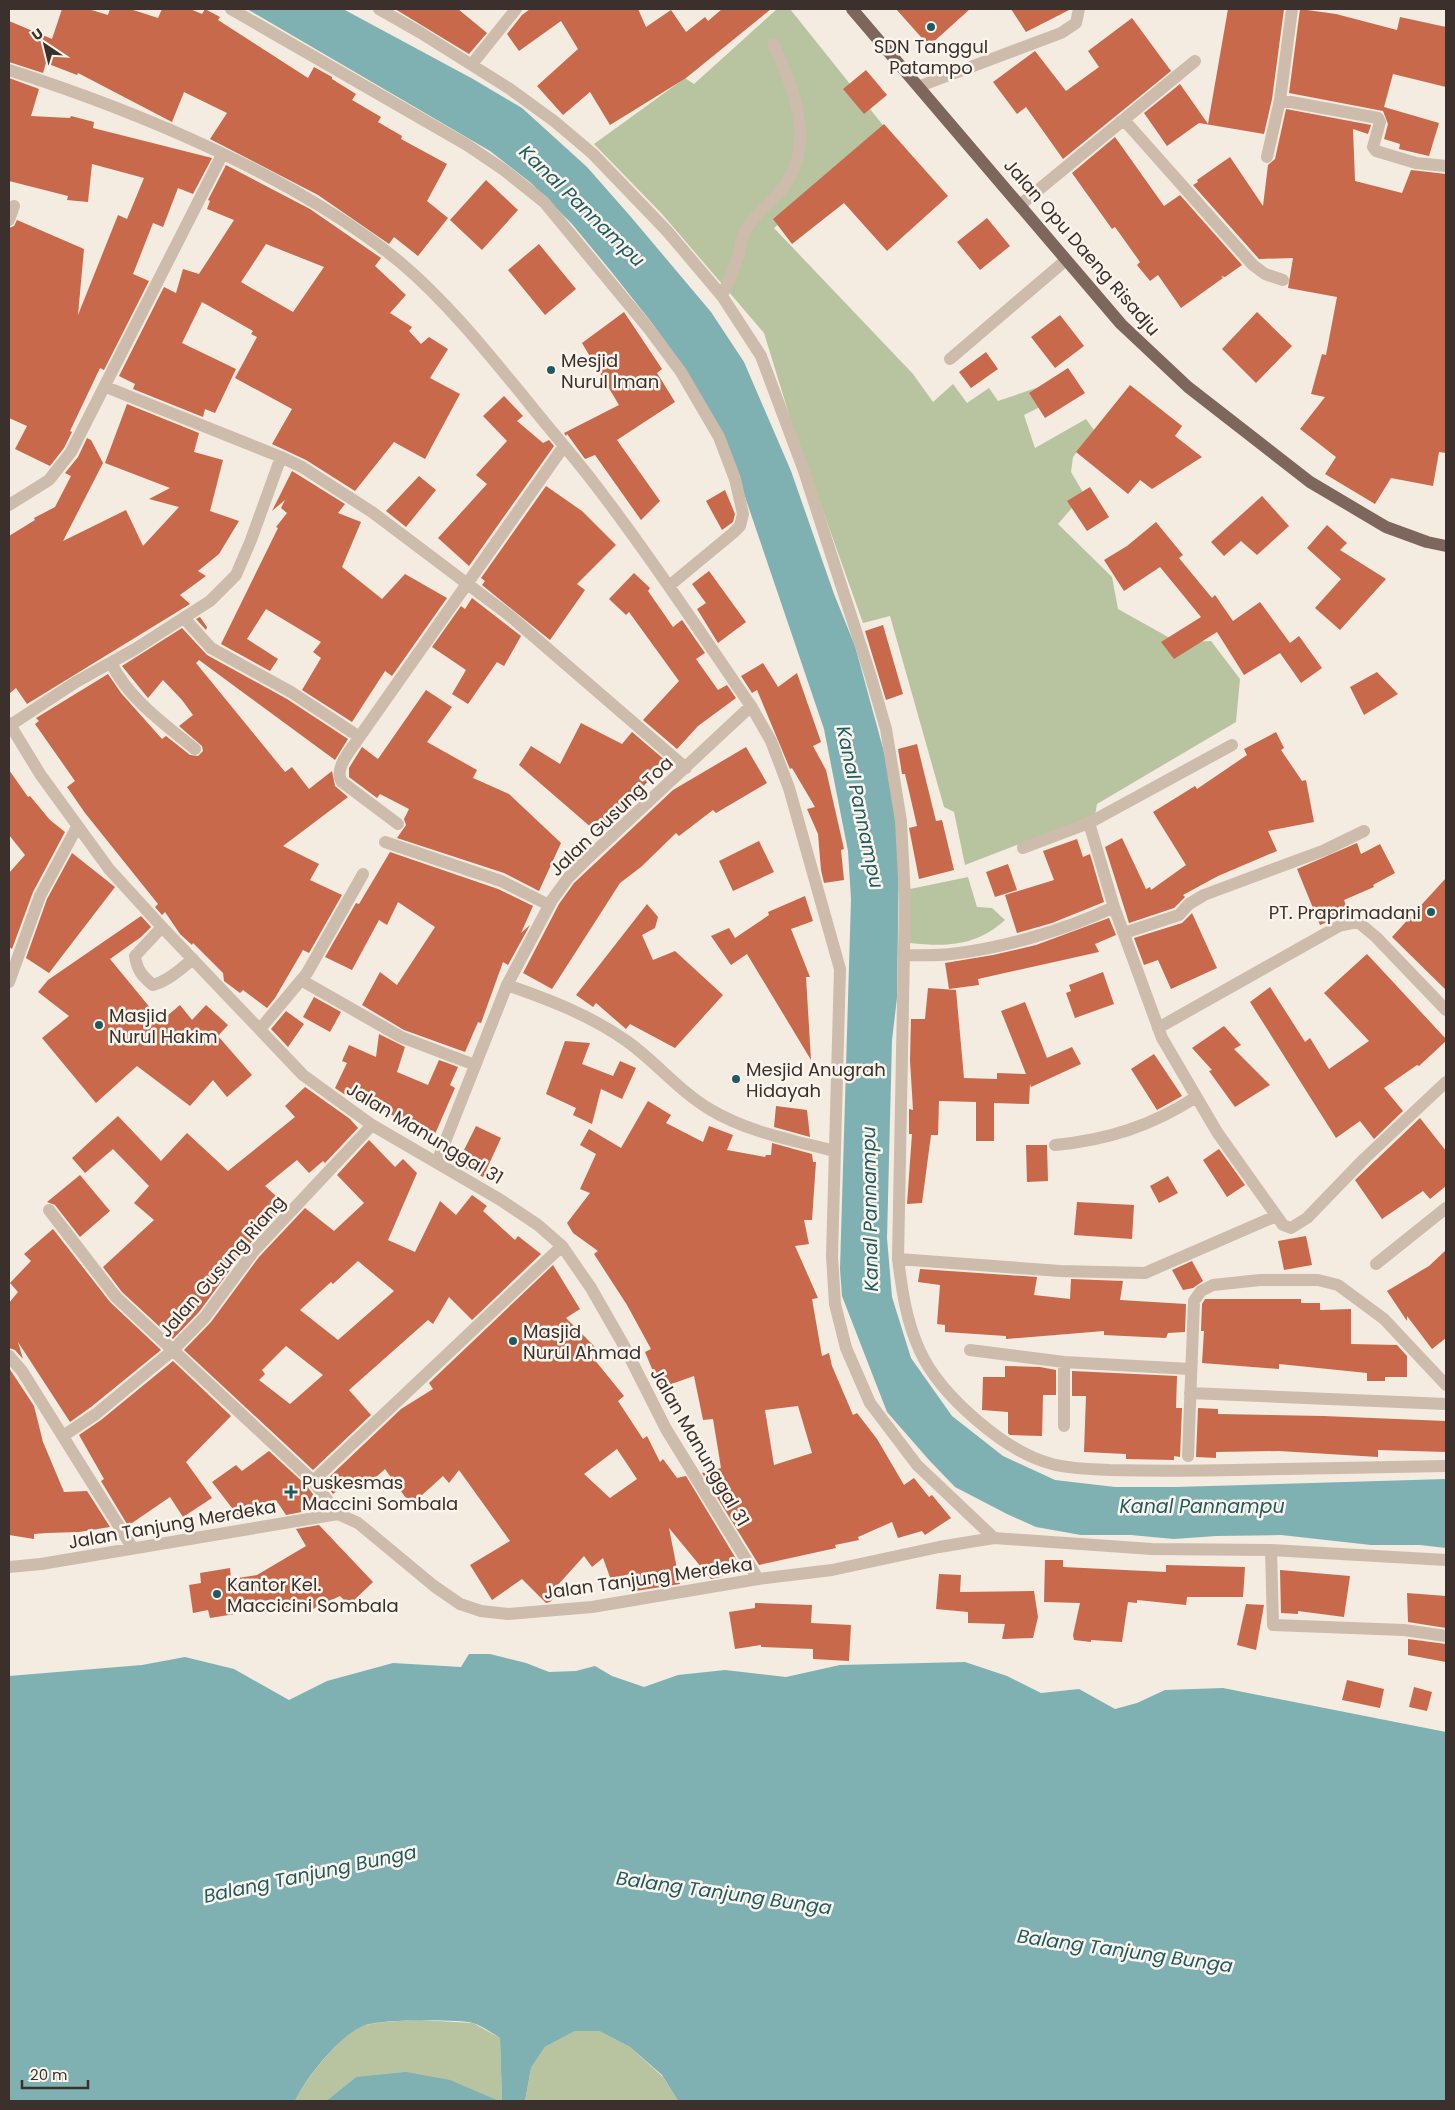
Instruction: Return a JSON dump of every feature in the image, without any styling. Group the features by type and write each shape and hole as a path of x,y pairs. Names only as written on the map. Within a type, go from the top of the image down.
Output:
{"main road":[{"name":"Jalan Opu Daeng Risadju","path":"852,9 920,86 1121,324 1182,382 1310,482 1386,526 1427,542 1446,546"}],"street":[{"path":"231,9 467,145 523,184 567,226 649,329 681,372 719,437 736,479 743,514 740,526 733,534 669,586"},
{"path":"379,9 472,64 554,121 593,154 667,231 722,296 762,356 779,400 870,674 886,729 904,859 898,1259 903,1302 920,1351 934,1375 952,1395 994,1433 1024,1452 1052,1464 1087,1469 1161,1472 1446,1466"},
{"path":"472,64 516,9"},
{"path":"920,86 1062,33 1076,23 1079,9"},
{"path":"1267,157 1280,100 1292,9"},
{"path":"722,296 737,260 744,232 761,209 787,183 797,160 802,132 791,82 773,44"},
{"path":"1020,205 1195,61"},
{"path":"9,70 110,108 222,155 308,200 343,221 401,264 456,319 602,493 669,586 751,706 771,741 789,788 840,969 834,1151 833,1275 835,1304 846,1348 870,1403 917,1465 994,1538"},
{"path":"1280,100 1378,118 1380,122 1373,147 1378,152 1416,163 1446,166"},
{"path":"1124,120 1253,265 1265,274 1283,280"},
{"path":"9,505 49,480 59,470 71,452 106,387 222,155"},
{"path":"9,220 14,206"},
{"path":"950,358 1066,260"},
{"path":"106,387 281,457 302,467 372,512 510,616 686,768"},
{"path":"398,824 340,779 342,765 358,739 564,446"},
{"path":"9,725 210,601 236,575 252,540 281,457"},
{"path":"184,618 211,648 291,692 358,736 358,739"},
{"path":"111,663 121,681 138,699 195,749"},
{"name":"Jalan Gusung Toa","path":"437,1162 507,985 549,905 568,878 751,706"},
{"name":"Jalan Manunggal 31","path":"9,725 77,827 109,868 162,927 303,1075 372,1124 523,1214 562,1246 591,1288 623,1344 666,1428 758,1579"},
{"path":"1023,848 1089,823 1232,745"},
{"path":"1089,823 1114,907 1158,1028 1217,1132 1284,1225 1291,1228 1307,1218 1364,1159 1446,1082"},
{"path":"9,978 34,910 77,827"},
{"path":"1124,933 1179,915 1189,904 1204,895 1325,850 1364,831"},
{"path":"385,842 501,881 549,905"},
{"path":"260,1029 301,980 321,950 363,874"},
{"path":"904,955 949,954 1004,944 1084,920 1114,907"},
{"path":"1158,1028 1339,926 1358,922 1376,936 1446,1010"},
{"path":"162,927 135,956 137,967 144,978 153,985 161,983 175,975 193,959"},
{"path":"301,980 401,1037 475,1066"},
{"path":"507,985 573,1009 597,1022 642,1053 688,1094 733,1121 771,1135 834,1151"},
{"path":"1055,1145 1101,1139 1140,1128 1179,1109 1196,1097"},
{"name":"Jalan Gusung Riang","path":"63,1436 96,1414 172,1351 205,1317 253,1252 372,1124"},
{"path":"1376,1264 1446,1208"},
{"path":"49,1210 116,1297 312,1481 338,1514"},
{"path":"898,1259 1060,1271 1144,1274 1276,1216"},
{"path":"312,1481 562,1246"},
{"path":"1188,1456 1194,1301 1200,1291 1213,1286 1260,1280 1318,1280 1338,1285 1384,1319 1446,1385"},
{"path":"970,1350 1064,1362 1190,1369"},
{"path":"9,1356 22,1371 132,1547"},
{"path":"1064,1362 1064,1426"},
{"path":"1190,1392 1446,1404"},
{"name":"Jalan Tanjung Merdeka","path":"9,1567 41,1564 132,1547 338,1514 358,1524 434,1586 460,1604 481,1611 508,1614 592,1607 758,1579 832,1570 939,1547 994,1538 1152,1550 1271,1550 1446,1560"},
{"path":"1271,1550 1273,1625 1404,1630 1446,1636"}],"green space":[{"path":"777,9 790,9 890,134 774,228 913,374 933,402 953,384 967,403 989,388 998,401 1039,387 1050,402 1024,415 1035,448 1086,419 1094,430 1073,457 1071,472 1084,494 1058,524 1112,577 1118,609 1177,642 1211,641 1240,679 1236,722 1097,804 1095,815 965,865 954,812 944,807 890,616 863,623 791,421 764,333 662,214 594,144 685,78 694,84"},
{"path":"968,877 977,907 992,908 1005,920 983,935 961,943 937,945 910,943 910,889"},
{"path":"420,2020 473,2023 500,2038 502,2101 356,2077 326,2101 295,2101 307,2081 326,2057 346,2036 356,2029 365,2025 392,2021"},
{"path":"575,2031 599,2031 630,2047 663,2077 678,2101 525,2101 531,2068 545,2047"}],"water":[{"name":"Kanal Pannampu","path":"247,9 343,9 473,79 522,108 587,167 631,217 711,312 744,362 791,471 834,594 855,646 884,752 894,804 899,852 897,998 892,1040 887,1238 892,1297 911,1358 952,1416 1003,1456 1055,1480 1115,1487 1175,1487 1446,1479 1446,1548 1420,1545 1371,1545 1281,1535 1174,1539 1131,1535 1081,1535 1036,1527 955,1487 887,1412 842,1296 840,1269 851,899 848,851 824,729 740,482 687,372 652,323 610,270 572,224 531,183 490,151"},
{"name":"Balang Tanjung Bunga","path":"469,1654 490,1654 526,1663 549,1672 576,1671 595,1666 612,1676 644,1687 678,1675 725,1670 786,1677 840,1665 965,1662 1007,1676 1041,1693 1079,1689 1115,1709 1137,1703 1165,1690 1223,1688 1446,1732 1446,2101 678,2101 662,2075 630,2047 599,2031 575,2031 545,2047 531,2068 525,2101 502,2101 500,2038 473,2023 435,2020 384,2022 363,2026 354,2031 324,2059 295,2101 9,2101 9,1676 142,1665 185,1657 234,1669 289,1700 327,1681 393,1663 461,1667"},
{"path":"406,2072 450,2080 499,2101 326,2101 356,2077"}],"building":[{"path":"62,9 88,9 108,15 110,9 130,9 158,18 162,9 190,9 202,14 205,9 220,17 218,20 308,78 314,67 356,94 352,100 381,117 378,122 402,136 401,139 447,164 427,201 448,218 418,256 394,237 389,244 318,195 210,139 227,113 184,92 172,122 78,73 77,75 46,63 43,73 9,62 9,21 52,39"},
{"path":"395,9 458,9 487,33 469,54"},
{"path":"530,9 638,9 646,27 671,10 686,32 705,17 708,21 722,9 771,9 686,78 610,125 590,92 563,115 537,86 578,49 561,21 519,51 507,34 522,15"},
{"name":"SDN Tanggul Patampo","path":"896,9 970,9 929,46"},
{"path":"1011,9 1071,9 1026,32"},
{"path":"1228,9 1284,9 1272,99 1264,134 1199,123 1167,146 1144,113 1180,84 1208,124"},
{"path":"1300,9 1336,14 1397,30 1400,17 1446,27 1446,87 1393,74 1384,107 1439,123 1429,156 1399,149 1400,144 1384,139 1388,124 1383,111 1289,93"},
{"path":"1132,18 1171,71 1063,159 1026,107 1017,114 993,82 1035,51 1066,91 1099,67 1088,51"},
{"path":"866,70 887,95 864,114 843,89"},
{"path":"9,78 39,89 31,116 70,118 71,116 94,122 93,128 212,158 193,194 178,188 163,227 153,223 133,274 149,281 104,370 100,368 70,431 72,432 64,448 50,466 15,449 27,426 9,418 9,228 14,226 17,220 84,249 78,315 118,215 127,219 144,178 92,164 88,202 67,200 68,196 9,181"},
{"path":"1286,109 1371,125 1368,134 1353,129 1355,181 1402,193 1411,170 1446,174 1446,453 1439,452 1433,486 1391,478 1375,504 1325,474 1336,457 1300,429 1325,397 1311,394 1322,354 1326,355 1337,297 1288,288 1293,258 1259,259 1193,185 1198,182 1197,180 1230,157 1263,206 1268,165 1275,159"},
{"path":"884,124 948,196 887,251 844,203 792,244 773,219"},
{"path":"1115,137 1164,206 1180,195 1242,265 1225,277 1221,276 1223,278 1181,308 1158,275 1150,281 1137,265 1140,262 1115,227 1112,229 1072,173"},
{"path":"226,165 310,209 381,258 375,266 406,295 390,313 412,327 409,331 421,344 429,337 448,349 430,378 460,394 425,459 394,442 355,491 306,460 272,444 292,409 235,378 257,337 251,334 253,331 202,302 182,343 236,369 215,413 205,409 203,417 133,389 135,384 119,376 164,287 176,293 183,269 199,274 234,220 207,209 210,201 208,200","holes":["266,244 324,267 293,312 241,282"]},
{"path":"486,180 518,210 482,250 450,220"},
{"path":"987,218 1010,246 980,270 957,242"},
{"path":"539,244 576,289 545,315 508,270"},
{"path":"624,312 662,369 657,373 675,402 617,440 660,501 641,520 595,455 585,459 567,434 566,436 564,433 619,405 582,343"},
{"path":"1257,312 1292,346 1256,383 1222,349"},
{"path":"1060,315 1084,346 1055,368 1031,337"},
{"path":"986,352 998,369 971,388 959,372"},
{"path":"1068,368 1085,393 1045,418 1029,393"},
{"path":"1130,385 1182,426 1175,436 1202,457 1152,489 1140,480 1128,494 1076,452"},
{"path":"504,396 523,416 517,421 543,443 549,440 554,446 469,566 438,538 487,484 476,475 507,441 483,416"},
{"path":"127,404 199,433 194,452 223,460 210,511 239,521 219,554 198,571 206,576 180,595 190,604 27,704 16,688 9,694 9,536 35,520 34,518 55,507 71,476 65,473 78,457 87,438 91,440 103,463 63,541 126,510 143,546 179,507 149,499 170,488 105,463"},
{"path":"292,471 345,504 338,513 361,522 342,567 382,599 405,574 447,598 392,676 385,671 352,722 302,690 321,658 313,652 321,642 266,609 247,639 278,659 270,671 221,644 278,528 276,527 287,513 281,508 285,500 272,511"},
{"path":"419,476 436,490 406,527 386,511"},
{"path":"546,486 582,511 616,545 577,584 585,590 550,640 482,585 485,581 481,578"},
{"path":"1090,487 1109,517 1087,531 1067,501"},
{"path":"725,490 735,514 733,522 722,530 706,501"},
{"path":"1262,496 1289,526 1257,555 1241,541 1224,556 1211,542"},
{"path":"1156,522 1183,555 1179,558 1212,598 1215,595 1233,621 1260,602 1290,643 1299,636 1322,668 1301,683 1280,653 1244,675 1217,632 1174,659 1161,642 1201,617 1160,567 1124,591 1104,560 1127,546"},
{"path":"1327,525 1347,543 1340,550 1386,579 1340,630 1315,608 1341,579 1307,548"},
{"path":"709,571 746,622 718,643 697,609 706,603 692,584"},
{"path":"634,573 650,588 648,591 673,627 682,620 705,653 696,659 718,690 727,685 736,698 698,726 677,749 643,720 679,681 629,612 626,615 609,599"},
{"path":"472,598 521,636 504,666 497,662 468,704 452,694 466,670 432,647 461,606 465,609"},
{"path":"200,617 207,627 206,630 196,619"},
{"path":"883,625 903,694 886,700 865,631"},
{"path":"182,628 207,655 287,699 348,739 335,760 199,660 196,663 285,772 292,767 309,789 332,771 335,786 348,797 283,846 319,864 310,880 342,895 309,953 303,950 275,998 267,1008 243,990 240,993 224,981 223,973 193,943 192,945 180,934 165,912 162,915 155,907 158,904 85,813 67,787 75,781 35,724 39,721 36,718 108,674 121,693 162,739 166,736 190,755 198,756 203,751 202,746 179,726 193,715 182,700 163,680 148,698 122,666"},
{"path":"763,663 778,687 797,673 821,742 813,746 826,770 844,849 841,850 844,880 824,883 818,834 807,809 815,807 792,768 790,769 757,690 752,693 741,676"},
{"path":"1377,672 1398,694 1364,715 1350,687"},
{"path":"426,690 452,707 427,742 477,770 473,778 509,794 561,843 539,891 504,873 397,838 406,825 404,819 409,809 380,794 377,798 349,777 349,768 362,747 378,759"},
{"path":"581,723 622,744 632,732 666,761 600,835 519,765 531,746 560,764"},
{"path":"1276,732 1284,748 1281,750 1302,781 1306,780 1314,822 1268,831 1277,851 1218,876 1183,895 1185,897 1174,908 1129,923 1105,847 1122,838 1146,889 1150,887 1151,890 1186,865 1153,812 1195,786 1197,789 1247,755 1244,749"},
{"path":"917,744 936,821 942,820 954,870 919,879 909,828 917,826 905,774 902,774 898,749"},
{"path":"746,747 767,783 716,813 713,810 679,836 676,833 641,867 620,883 552,989 523,973 559,904 574,883 673,790"},
{"path":"9,770 28,797 30,796 50,820 65,832 33,892 12,949 9,947 9,873 25,855 9,835"},
{"path":"1077,839 1083,857 1090,854 1104,902 1052,923 1017,933 1005,895 1054,880 1043,851"},
{"path":"759,841 774,872 733,891 719,861"},
{"path":"1357,843 1361,854 1380,844 1395,873 1373,885 1374,887 1344,900 1349,913 1320,925 1297,869"},
{"path":"390,852 498,889 533,906 521,933 530,925 508,965 503,962 481,1023 478,1022 465,1052 404,1030 362,1005 380,972 397,985 435,927 398,902 387,925 379,920 352,970 325,957 356,903 359,904"},
{"path":"72,853 115,887 49,973 26,958 47,899"},
{"path":"1008,864 1017,890 995,897 986,872"},
{"name":"PT. Praprimadani","path":"1446,878 1446,990 1392,937"},
{"path":"805,896 813,921 791,929 810,977 806,977 811,1060 747,954 731,965 711,936 729,928 735,938 769,915 768,912"},
{"path":"647,904 658,917 655,928 642,935 653,960 675,951 723,995 675,1048 630,1024 626,1029 596,1003 593,1007 576,995"},
{"path":"1192,913 1217,968 1171,989 1158,960 1144,965 1134,938 1182,923"},
{"path":"141,916 151,927 141,937 110,959 161,1021 180,1005 192,1020 206,1005 228,1025 218,1036 252,1075 227,1097 213,1080 190,1106 137,1066 96,1103 42,1038 69,1016 38,992 48,980"},
{"path":"1109,918 1116,935 1095,944 1099,952 978,979 979,985 949,989 945,963 1036,945"},
{"path":"1367,954 1446,1041 1419,1066 1417,1065 1384,1088 1403,1111 1374,1139 1360,1121 1336,1138 1250,1002 1270,987 1305,1042 1310,1038 1329,1069 1369,1041 1324,993"},
{"path":"1103,972 1114,1004 1075,1018 1066,993 1071,991 1069,985"},
{"path":"928,988 956,990 964,1078 997,1079 997,1073 1026,1074 1001,1011 1025,1002 1047,1058 1072,1047 1081,1064 1031,1087 1030,1084 1029,1104 994,1103 994,1141 976,1141 976,1102 939,1101 938,1135 931,1135 922,1203 907,1204 912,1134 909,1134 909,1109 913,1110 910,1060 911,1019 925,1019"},
{"path":"314,997 341,1012 330,1032 303,1017"},
{"path":"286,1011 304,1024 288,1047 271,1029"},
{"path":"1224,1026 1241,1045 1234,1049 1270,1085 1235,1107 1209,1071 1212,1070 1192,1048"},
{"path":"379,1034 405,1047 397,1072 428,1085 439,1060 458,1067 450,1085 455,1088 435,1134 344,1094 335,1088 347,1063 342,1061 349,1045 376,1057"},
{"path":"565,1041 590,1043 582,1064 613,1076 620,1061 636,1068 622,1099 601,1089 592,1124 573,1115 576,1108 546,1094"},
{"path":"1154,1054 1182,1096 1157,1110 1131,1069"},
{"path":"305,1087 350,1119 358,1128 325,1163 323,1161 309,1173 297,1160 265,1186 286,1205 247,1247 199,1312 173,1339 122,1292 103,1267 154,1220 134,1203 149,1186 113,1149 85,1173 72,1158 118,1116 161,1161 187,1133 228,1171 295,1117 285,1106"},
{"path":"648,1101 671,1115 666,1123 703,1142 709,1126 733,1135 727,1150 765,1157 766,1155 771,1155 772,1143 812,1154 813,1162 816,1162 812,1220 804,1220 809,1244 795,1246 818,1298 812,1299 822,1356 829,1353 832,1366 853,1415 857,1413 877,1439 904,1485 914,1478 929,1497 932,1495 951,1518 925,1535 922,1531 898,1538 892,1522 858,1537 859,1540 835,1545 836,1548 759,1565 702,1473 721,1468 713,1419 703,1420 694,1376 660,1388 645,1352 651,1349 627,1305 594,1254 598,1251 573,1233 567,1223 590,1193 580,1189 596,1154 580,1145 589,1129 621,1148","holes":["798,1406 812,1453 774,1465 765,1410"]},
{"path":"776,1106 807,1110 810,1137 774,1127"},
{"path":"1420,1118 1446,1151 1446,1186 1430,1199 1423,1191 1382,1219 1355,1180"},
{"path":"476,1126 501,1138 483,1177 457,1164"},
{"path":"369,1140 395,1167 403,1159 417,1173 388,1240 415,1252 440,1201 456,1215 472,1195 487,1206 483,1211 515,1240 518,1236 541,1254 472,1320 449,1297 433,1324 428,1320 349,1390 371,1415 313,1470 184,1350 211,1322 259,1257 305,1208 334,1231 364,1203 337,1175","holes":["358,1261 394,1291 338,1340 300,1310","286,1346 323,1375 290,1404 259,1380 265,1374 262,1370"]},
{"path":"1026,1145 1047,1145 1048,1181 1027,1182"},
{"path":"1219,1149 1245,1185 1227,1197 1203,1160"},
{"path":"80,1175 110,1211 80,1237 55,1205 47,1202"},
{"path":"1168,1176 1178,1193 1159,1203 1150,1186"},
{"path":"1077,1202 1134,1205 1132,1239 1074,1235"},
{"path":"53,1229 110,1302 161,1350 70,1422 18,1342 23,1359 15,1350 9,1348 9,1303 18,1292 10,1283 31,1261 24,1254"},
{"path":"1306,1236 1312,1265 1284,1270 1278,1241"},
{"path":"1446,1250 1446,1338 1432,1349 1407,1316 1407,1321 1387,1291 1429,1266"},
{"path":"1192,1261 1203,1281 1193,1288 1183,1290 1172,1270"},
{"path":"553,1265 580,1309 566,1318 595,1347 589,1353 624,1396 618,1401 643,1439 647,1436 660,1462 663,1459 677,1478 686,1476 738,1562 721,1577 711,1579 669,1528 680,1584 636,1591 629,1574 611,1580 603,1558 592,1567 584,1556 556,1587 560,1591 550,1602 546,1603 522,1579 492,1600 470,1565 510,1541 459,1470 449,1483 443,1476 411,1505 385,1469 363,1489 355,1477 333,1494 324,1482 401,1409 433,1389 429,1383","holes":["617,1449 637,1479 610,1498 584,1474"]},
{"path":"920,1269 1037,1277 1034,1295 1070,1299 1071,1279 1123,1281 1120,1300 1186,1304 1185,1332 1168,1333 1166,1338 1104,1335 1104,1331 1006,1339 1006,1336 945,1332 945,1325 937,1324 940,1285 918,1282"},
{"path":"1205,1299 1301,1299 1301,1303 1320,1303 1320,1310 1351,1309 1351,1344 1397,1345 1407,1356 1407,1377 1385,1377 1385,1381 1367,1381 1367,1373 1279,1364 1279,1369 1202,1363 1204,1331 1201,1331 1202,1304"},
{"path":"173,1361 231,1416 186,1462 212,1498 183,1517 170,1497 132,1523 127,1524 101,1481 104,1479 79,1435 101,1420"},
{"path":"1005,1366 1040,1367 1056,1370 1056,1395 1043,1395 1042,1436 1010,1435 1008,1433 1008,1412 982,1410 983,1377 1005,1377"},
{"path":"9,1368 34,1406 43,1442 64,1492 87,1491 110,1527 79,1532 34,1534 34,1539 9,1535"},
{"path":"1072,1371 1177,1376 1176,1408 1182,1408 1180,1457 1174,1456 1174,1460 1126,1459 1126,1454 1084,1452 1086,1396 1072,1396"},
{"path":"1198,1408 1218,1409 1218,1414 1446,1421 1446,1452 1378,1450 1378,1457 1279,1451 1216,1452 1216,1458 1196,1457"},
{"path":"269,1451 307,1486 320,1504 312,1510 286,1515 276,1500 242,1521 212,1482 236,1465 242,1471"},
{"path":"319,1525 373,1582 349,1605 340,1596 313,1609 309,1604 296,1612 277,1611 269,1600 234,1606 235,1614 210,1618 208,1610 193,1613 189,1585 201,1583 200,1573 230,1568 231,1579 257,1575 306,1546 296,1529"},
{"path":"1045,1560 1063,1560 1063,1567 1166,1572 1166,1565 1245,1567 1243,1597 1187,1597 1186,1605 1137,1600 1137,1603 1128,1602 1122,1642 1074,1640 1073,1635 1080,1603 1044,1602"},
{"path":"1280,1570 1350,1576 1344,1617 1298,1611 1298,1614 1281,1613"},
{"path":"939,1574 961,1575 960,1592 1034,1591 1038,1617 1033,1638 1002,1639 1005,1624 968,1623 968,1612 936,1609"},
{"path":"1407,1593 1446,1596 1446,1628 1408,1622"},
{"path":"755,1603 812,1605 811,1623 851,1625 849,1661 813,1659 813,1649 761,1647 761,1645 735,1649 729,1612 755,1608"},
{"path":"1246,1604 1264,1605 1256,1650 1237,1645"},
{"path":"1408,1639 1446,1644 1446,1662 1408,1655"},
{"path":"1347,1680 1384,1689 1380,1708 1342,1700"},
{"path":"1414,1687 1432,1692 1427,1711 1409,1707"}],"place":[{"name":"SDN Tanggul Patampo","path":"931,27"},
{"name":"Mesjid Nurul Iman","path":"551,370"},
{"name":"PT. Praprimadani","path":"1431,912"},
{"name":"Masjid Nurul Hakim","path":"99,1025"},
{"name":"Mesjid Anugrah Hidayah","path":"736,1079"},
{"name":"Masjid Nurul Ahmad","path":"513,1341"},
{"name":"Puskesmas Maccini Sombala","path":"291,1492"},
{"name":"Kantor Kel. Maccicini Sombala","path":"217,1594"}]}
